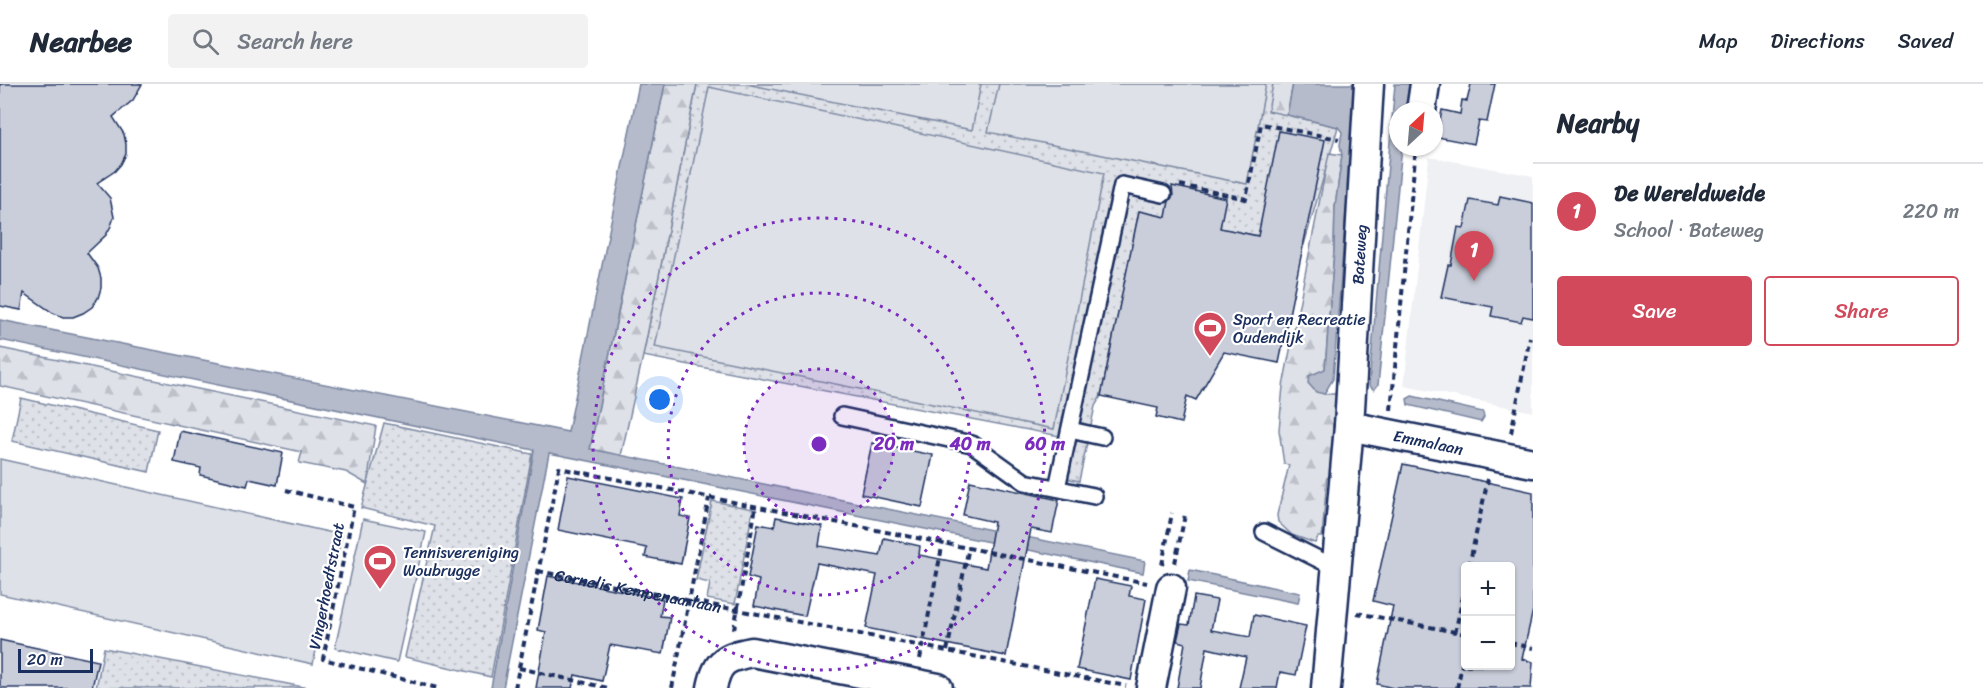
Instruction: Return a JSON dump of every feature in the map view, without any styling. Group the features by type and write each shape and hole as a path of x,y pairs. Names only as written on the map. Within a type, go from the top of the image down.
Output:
{"street":[{"name":"Bateweg","path":"1326,688 1349,426 1369,84"},
{"path":"1422,102 1425,84"},
{"name":"Emmalaan","path":"1349,426 1511,459"},
{"path":"1151,688 1162,586"},
{"path":"712,688 715,672 730,656 752,652 927,686"}],"lane":[{"path":"1057,488 1122,186 1163,194"},
{"path":"842,416 972,444 1025,482 1095,496"},
{"path":"1070,430 1102,437"},
{"path":"1264,532 1336,568"}],"path":[{"path":"1163,194 1165,182 1246,199 1261,124 1338,138"},
{"path":"1389,434 1415,156"},
{"path":"1471,562 1511,459 1530,338"},
{"path":"515,688 559,468 1162,586 1185,515"},
{"name":"Vingerhoedtstraat","path":"286,490 354,507 323,658 437,688"},
{"path":"672,688 709,498"},
{"name":"Cornelis Kempenaarlaan","path":"730,656 756,506"},
{"path":"927,686 923,646 943,542"},
{"path":"947,651 969,547"},
{"name":"Cornelis Kempenaarlaan","path":"538,571 1134,687"},
{"path":"1334,597 1358,614 1461,634"},
{"path":"1455,633 1461,606"},
{"path":"1515,644 1533,648"},
{"path":"519,668 608,688"},
{"path":"1456,688 1461,668"}],"shaded area":[{"path":"1429,157 1533,176 1533,412 1404,386"}],"green space":[{"path":"665,84 697,84 621,456 590,449"},
{"path":"697,84 1293,84 1287,115 1338,127 1304,245 1139,212 1101,396 1095,406 1079,481 1057,476 1065,437 643,356"},
{"path":"746,84 981,84 972,130"},
{"path":"999,84 1266,84 1247,184 988,132"},
{"path":"1273,84 1293,84 1287,115 1268,111"},
{"path":"709,87 1104,173 1054,429 655,347"},
{"path":"1329,153 1342,155 1335,207 1325,370 1309,376 1324,394 1339,394 1333,478 1327,478 1322,537 1318,537 1315,543 1292,535 1278,522 1277,515 1289,465 1284,464 1279,430 1283,386"},
{"path":"0,348 376,426 367,484 346,472 299,463 302,452 0,386"},
{"path":"21,398 158,430 149,472 12,441"},
{"path":"384,423 532,454 491,677 405,657 435,526 361,508"},
{"path":"0,459 342,535 313,664 0,594"},
{"path":"712,501 753,509 735,604 707,599 710,583 696,580"},
{"name":"Tennisvereniging Woubrugge","path":"363,519 426,532 397,662 335,648"},
{"path":"104,648 308,688 96,688"}],"water":[{"path":"639,84 665,84 590,449 1145,561 1143,573 549,453 503,688 491,688 534,450 0,340 0,320 568,432"},
{"path":"1293,84 1356,84 1333,379 1324,394 1316,392 1308,383 1309,376 1325,369 1342,132 1338,127 1287,115"},
{"path":"1395,84 1409,84 1407,102 1393,102"},
{"path":"1389,153 1389,156 1401,156 1378,385 1374,390 1369,385"},
{"path":"1412,396 1483,412 1484,417 1481,422 1408,405 1407,399"},
{"path":"1190,570 1300,593 1298,603 1188,581"}],"building":[{"path":"0,84 142,84 133,100 113,117 124,134 126,154 115,171 97,183 110,198 114,217 106,235 87,253 98,268 101,288 92,307 73,317 63,317 53,313 24,293 21,310 0,306"},
{"path":"1471,84 1495,84 1487,122 1479,121 1474,144 1443,138 1443,110 1460,114 1462,100 1467,101"},
{"path":"1279,131 1325,140 1279,363 1224,352 1196,400 1187,396 1181,423 1156,417 1158,408 1101,396 1139,211 1166,217 1169,201 1173,196 1172,186 1226,198 1220,228 1258,236"},
{"path":"1500,196 1533,203 1533,318 1523,316 1521,322 1491,316 1493,307 1441,297 1448,265 1451,265 1458,227 1464,228 1470,200 1498,205"},
{"path":"180,431 283,453 277,485 249,479 247,486 200,475 201,468 174,462"},
{"path":"872,443 933,455 922,507 861,494"},
{"path":"1403,464 1533,492 1533,610 1522,659 1533,662 1531,688 1393,688 1377,684 1393,606 1373,601"},
{"path":"568,476 683,499 680,516 690,518 681,564 645,557 647,548 558,530"},
{"path":"970,481 1059,500 1052,533 1031,529 1006,656 866,628 877,575 817,563 805,616 754,606 759,580 748,577 758,524 774,527 776,517 822,526 819,546 880,556 884,538 920,546 919,555 986,568 994,522 963,515"},
{"path":"548,576 663,599 660,616 670,617 663,654 610,645 602,681 575,675 572,688 536,688 546,632 538,630"},
{"path":"1095,579 1131,586 1129,596 1146,599 1131,680 1077,669"},
{"path":"1194,596 1217,600 1211,630 1250,637 1254,615 1306,626 1296,675 1280,672 1277,688 1239,688 1246,657 1207,648 1200,688 1177,688 1185,643 1177,641 1181,624 1189,625"},
{"path":"0,640 98,661 92,688 0,688"}],"place":[{"name":"De Wereldweide","path":"1474,281"},
{"name":"Sport en Recreatie Oudendijk","path":"1210,357"},
{"name":"Tennisvereniging Woubrugge","path":"380,590"}]}
